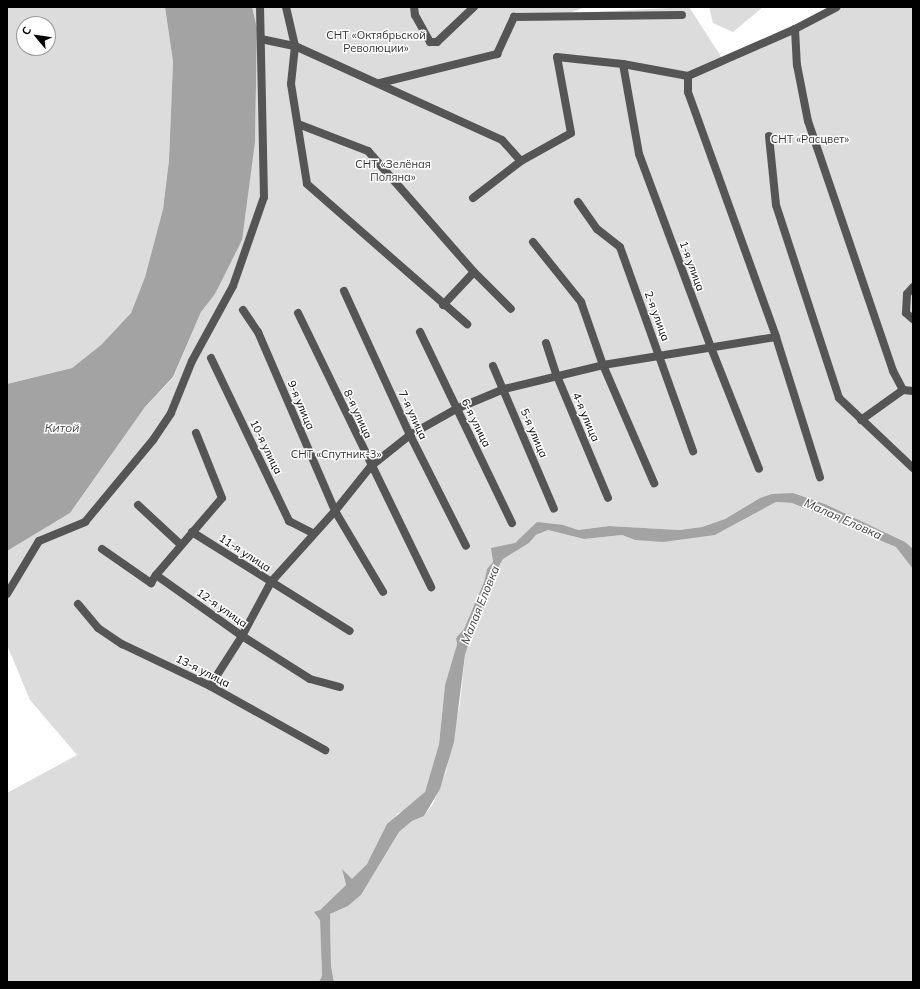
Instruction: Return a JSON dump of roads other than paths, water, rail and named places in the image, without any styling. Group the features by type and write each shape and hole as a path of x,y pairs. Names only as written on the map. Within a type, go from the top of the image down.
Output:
{"street":[{"path":"7,594 39,541 85,522 153,440 171,413 192,361 233,286 264,197 260,7"},
{"path":"286,7 296,46 291,84 307,184 443,305 467,324"},
{"path":"414,7 415,15 430,42 437,42 474,7"},
{"path":"473,198 521,161 571,133 557,57 623,64 688,76 795,29 837,7"},
{"path":"380,83 497,54 514,17 682,15"},
{"path":"795,29 796,65 808,121 893,371 903,390"},
{"path":"261,39 296,46 380,83 502,140 521,161"},
{"name":"1-я улица","path":"623,64 639,154 710,345 759,469"},
{"path":"688,76 688,92 776,337 820,477"},
{"path":"298,124 368,151 474,272 511,309"},
{"path":"769,136 776,205 839,398 913,468"},
{"name":"2-я улица","path":"578,202 597,228 620,247 694,451"},
{"path":"533,242 581,302 603,365 654,483"},
{"path":"443,305 474,272"},
{"path":"913,287 907,294 906,313 913,319"},
{"name":"7-я улица","path":"344,291 410,435 466,546"},
{"name":"9-я улица","path":"243,310 258,332 335,511 384,592"},
{"name":"8-я улица","path":"298,313 370,466 431,587"},
{"name":"6-я улица","path":"420,332 456,410 512,523"},
{"path":"210,686 242,636 271,582 312,533 335,511 370,466 410,435 456,410 504,389 603,365 660,356 710,345 776,337"},
{"name":"4-я улица","path":"546,342 557,376 608,498"},
{"name":"10-я улица","path":"211,358 289,520 312,533"},
{"name":"5-я улица","path":"493,366 554,509"},
{"path":"861,420 903,390 913,392"},
{"path":"102,549 151,583 180,544 222,498 196,433"},
{"path":"138,505 180,544"},
{"name":"11-я улица","path":"192,532 350,631"},
{"name":"12-я улица","path":"156,575 242,636 310,679 340,686"},
{"name":"13-я улица","path":"78,604 98,628 122,644 210,686 325,750"}],"water":[{"name":"Китой","path":"165,7 252,7 257,28 255,142 242,240 215,294 201,312 173,377 145,407 70,513 7,551 7,384 72,368 101,345 131,313 145,277 163,209 169,160 173,62"},
{"name":"Малая Еловка","path":"793,493 825,504 905,542 913,549 913,569 896,547 792,503 776,502 715,535 663,542 635,540 622,535 584,539 548,530 536,535 529,543 503,559 495,573 493,586 478,615 465,655 454,742 440,789 424,816 412,821 399,832 361,895 348,906 330,914 331,966 334,982 319,982 322,976 320,920 314,912 320,910 346,885 342,869 352,879 367,864 387,824 425,792 439,744 445,685 457,644 456,638 464,629 484,582 487,569 493,562 491,548 515,543 537,522 563,525 578,530 609,526 679,530 702,527 725,519 760,498 772,494"}],"park label":[{"name":"СНТ «Октябрьской Революции»","path":"376,42"},
{"name":"СНТ «Расцвет»","path":"810,139"},
{"name":"СНТ «Зелёная Поляна»","path":"393,171"},
{"name":"СНТ «Спутник-3»","path":"336,454"}]}
